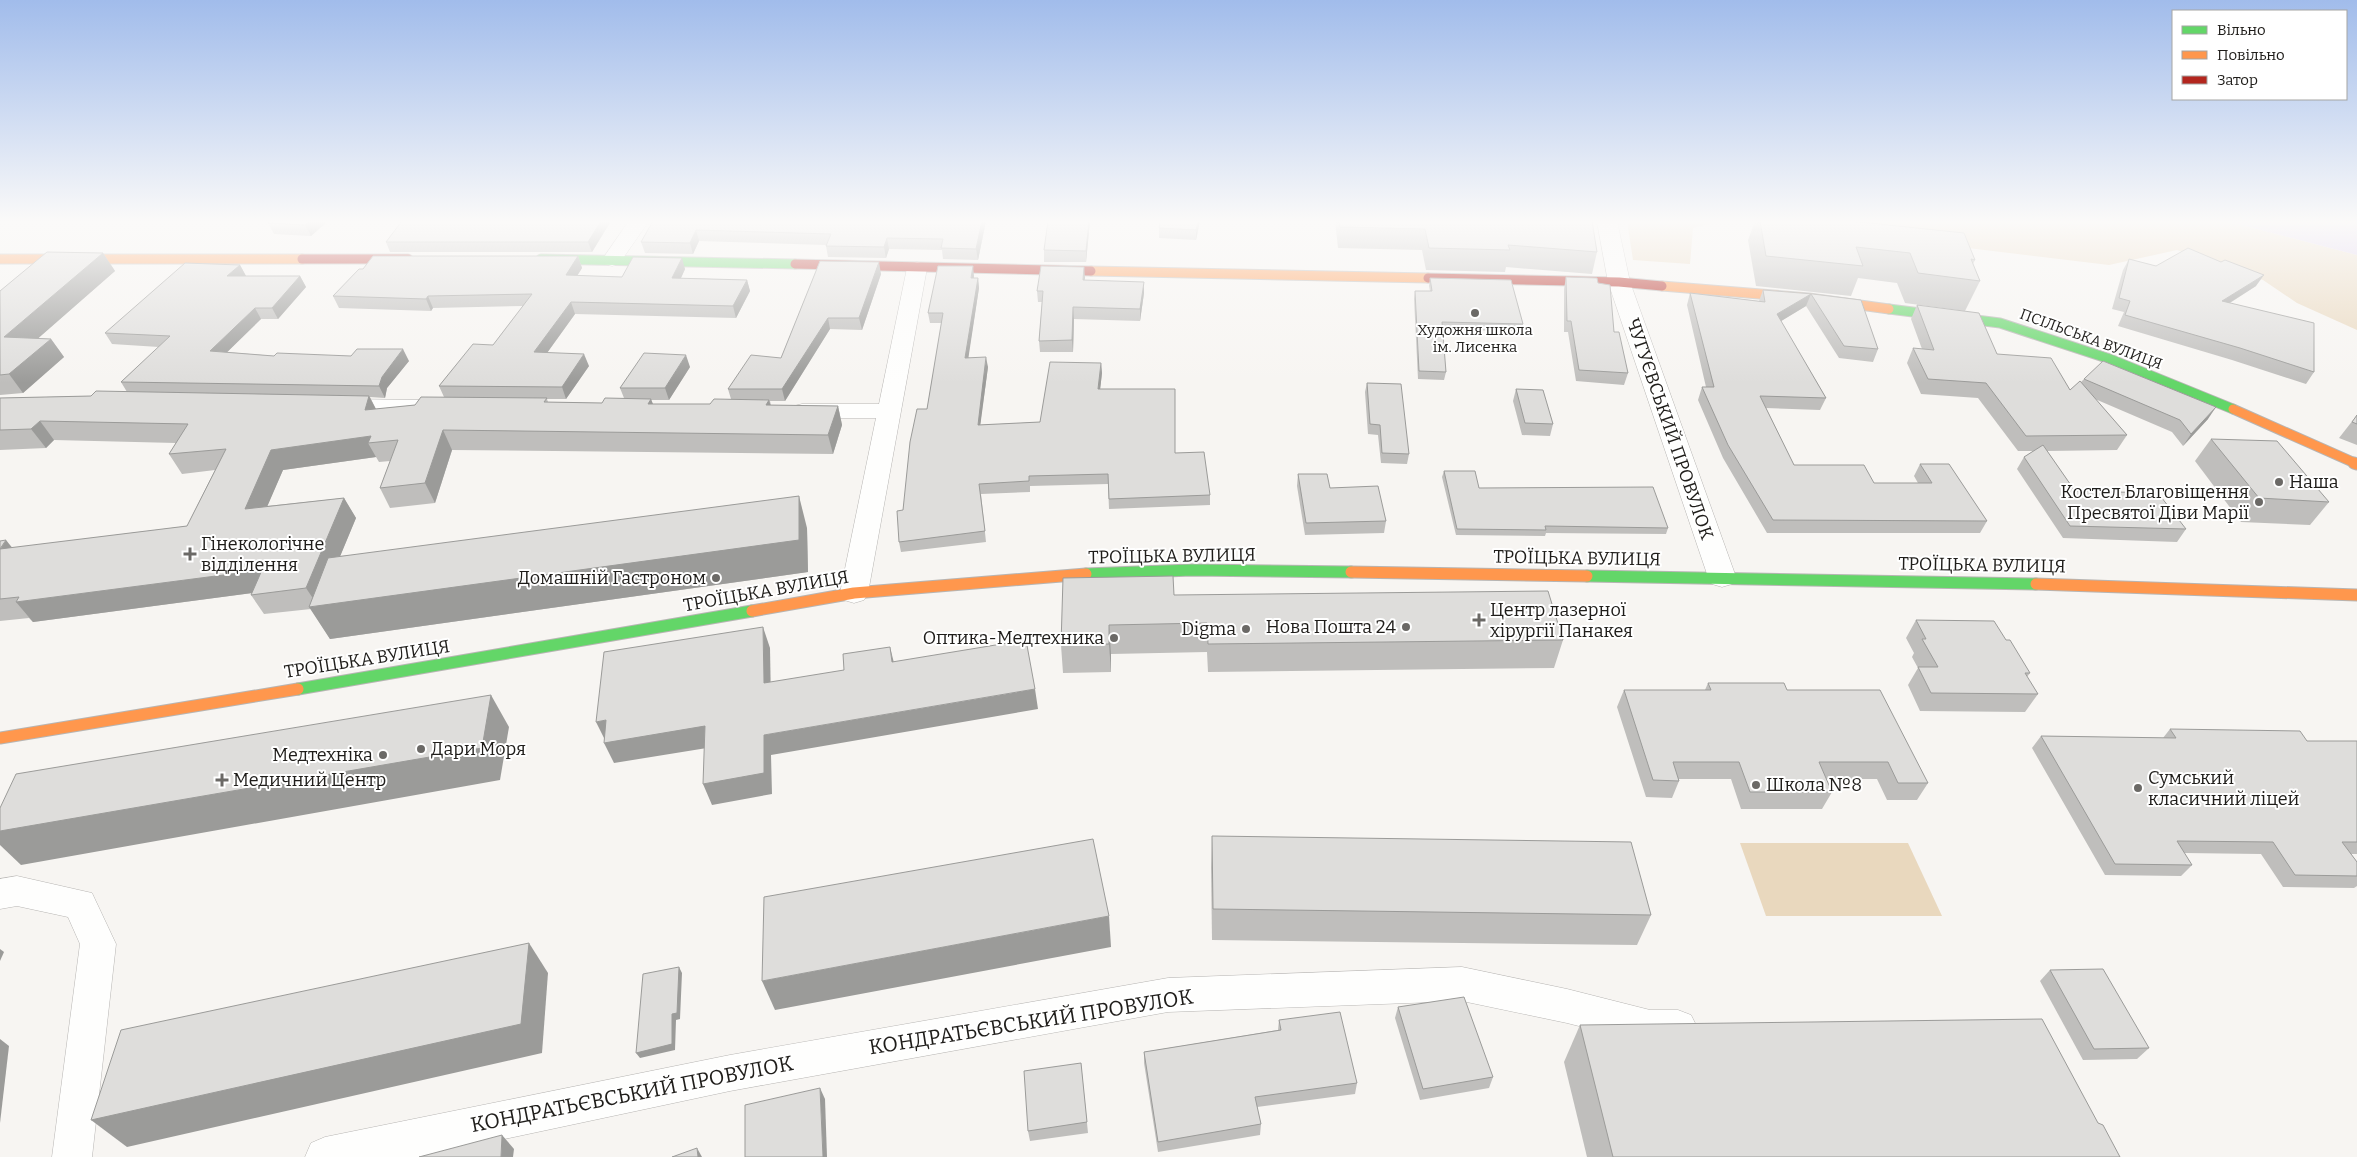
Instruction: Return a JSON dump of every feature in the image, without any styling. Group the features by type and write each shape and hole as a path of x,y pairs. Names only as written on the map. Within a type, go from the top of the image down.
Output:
{"street":[{"path":"854,593 916,275"},
{"name":"ПСІЛЬСЬКА ВУЛИЦЯ","path":"1267,275 1618,282 1808,298 2000,323 2110,359 2278,427 2357,464"},
{"name":"ЧУГУЄВСЬКИЙ ПРОВУЛОК","path":"1617,275 1722,577"},
{"path":"314,406 450,407"},
{"path":"783,410 890,411"},
{"name":"ТРОЇЦЬКА ВУЛИЦЯ","path":"0,738 591,640 854,593 1044,576 1192,570 1722,577 2102,584 2357,595"},
{"path":"0,894 17,891 80,904 98,944 72,1157"},
{"name":"КОНДРАТЬЄВСЬКИЙ ПРОВУЛОК","path":"325,1157 730,1073 1168,995 1462,984 1567,1006 1650,1027 1710,1027"}],"shaded area":[{"path":"2249,275 2357,275 2357,330 2297,303 2263,280"},
{"path":"1740,843 1908,843 1942,916 1766,916"}],"building":[{"path":"19,275 77,275 4,337 51,339 9,374 0,375 0,291"},
{"path":"171,275 300,276 272,308 255,308 210,351 274,356 277,353 351,356 357,349 403,349 382,377 379,386 121,382 170,336 105,333"},
{"path":"353,275 566,275 622,277 623,275 674,275 672,278 747,280 733,306 571,302 534,352 584,354 562,387 439,386 473,344 493,345 532,294 428,296 426,299 333,296"},
{"path":"814,275 874,275 859,318 828,318 782,389 728,389 751,355 781,358"},
{"path":"936,275 972,275 971,278 978,278 965,358 986,357 978,425 1040,422 1050,362 1101,363 1098,389 1175,389 1175,453 1204,452 1210,495 1109,499 1108,474 1029,476 1029,481 979,484 985,531 899,542 897,511 903,510 910,442 917,409 927,409 943,313 928,313"},
{"path":"1040,275 1083,275 1083,280 1144,282 1140,309 1073,307 1072,340 1039,341 1043,291 1037,291"},
{"path":"1933,275 1978,275 1980,281"},
{"path":"2125,275 2264,275 2222,301 2314,323 2314,372 2240,348 2125,315 2130,301 2119,298"},
{"path":"1566,277 1597,278 1598,283 1610,285 1614,332 1619,332 1628,373 1579,370 1571,321 1567,321"},
{"path":"1430,278 1511,280 1523,324 1442,322 1446,372 1419,371 1415,291 1432,291"},
{"path":"1763,290 1813,294 1861,300 1878,349 1844,346 1811,294 1777,314 1826,398 1760,396 1794,465 1864,465 1874,483 1932,483 1920,464 1949,464 1987,521 1773,520 1728,445 1702,387 1714,387 1690,293 1765,302"},
{"path":"1917,305 1979,313 1997,354 2051,358 2070,390 2080,381 2127,435 2026,436 1986,383 1928,379 1913,348 1934,350"},
{"path":"644,353 686,355 665,388 620,388"},
{"path":"2103,361 2216,407 2191,434 2180,420 2084,379"},
{"path":"1367,383 1401,384 1409,454 1382,453 1380,425 1370,424"},
{"path":"1516,389 1543,390 1553,424 1525,423"},
{"path":"96,391 369,396 365,410 415,405 421,397 547,398 544,402 602,403 605,398 651,399 648,404 710,404 714,399 769,400 766,405 838,406 828,435 443,430 425,483 380,488 398,440 368,443 371,436 271,450 245,509 344,498 306,588 251,595 262,570 16,602 19,597 0,599 0,549 187,526 226,449 169,454 188,424 40,421 31,429 0,430 0,398 91,396"},
{"path":"2357,415 2357,424 2352,422"},
{"path":"2211,439 2277,441 2329,502 2259,498"},
{"path":"2043,445 2075,491 2158,493 2186,529 2070,526 2024,457"},
{"path":"1444,471 1475,471 1479,488 1653,487 1668,528 1545,526 1546,530 1457,529"},
{"path":"1298,474 1327,474 1330,488 1378,486 1386,521 1306,523"},
{"path":"799,496 799,540 309,607 328,558"},
{"path":"6,540 0,549 0,541"},
{"path":"1173,576 1174,595 1548,591 1563,640 1208,644 1207,623 1109,625 1109,644 1061,645 1063,578"},
{"path":"1916,620 1994,621 2006,640 2010,640 2030,673 2025,673 2038,694 1931,693 1918,667 1938,667 1922,639 1926,639"},
{"path":"763,627 764,683 844,670 843,654 890,647 892,662 1026,640 1035,689 764,735 764,773 703,784 705,726 604,743 606,720 596,722 604,652"},
{"path":"1708,683 1784,683 1787,690 1880,690 1928,783 1898,783 1888,762 1819,762 1832,792 1750,792 1739,762 1673,762 1679,781 1653,780 1624,690 1711,690"},
{"path":"491,695 482,748 0,831 0,808 16,774"},
{"path":"2170,729 2300,731 2307,741 2357,741 2357,842 2342,842 2357,862 2357,876 2295,875 2273,842 2177,841 2192,865 2115,864 2041,736 2176,738"},
{"path":"1212,836 1631,842 1651,915 1213,909"},
{"path":"1093,839 1109,916 762,981 764,897"},
{"path":"529,943 521,1024 91,1120 121,1030"},
{"path":"679,967 677,1013 672,1014 672,1044 636,1053 643,974"},
{"path":"2103,969 2149,1048 2094,1049 2050,970"},
{"path":"1464,997 1493,1077 1423,1089 1398,1007"},
{"path":"1340,1012 1357,1083 1255,1097 1261,1124 1158,1142 1144,1052 1281,1030 1279,1020"},
{"path":"2042,1019 2098,1123 2103,1125 2120,1157 1613,1157 1580,1025"},
{"path":"1081,1063 1087,1122 1028,1131 1024,1071"},
{"path":"820,1088 823,1157 745,1157 745,1105"},
{"path":"502,1135 501,1157 419,1157"},
{"path":"697,1148 698,1157 672,1157"}],"traffic: fast":[{"path":"1889,309 2000,323 2110,359 2233,409"},
{"path":"1086,574 1192,570 1351,572"},
{"path":"1587,576 2036,584"},
{"path":"298,689 752,611"}],"traffic: slow":[{"path":"1283,275 1428,278"},
{"path":"1662,286 1809,298 1889,309"},
{"path":"2233,409 2357,464"},
{"path":"1351,572 1587,576"},
{"path":"752,611 854,593 1086,574"},
{"path":"2036,584 2357,595"},
{"path":"0,738 298,689"}],"traffic: jam":[{"path":"1428,278 1619,282 1662,286"}],"place":[{"name":"Художня школа ім. Лисенка","path":"1475,313"},
{"name":"Наша","path":"2279,482"},
{"name":"Костел Благовіщення Пресвятої Діви Марії","path":"2259,502"},
{"name":"Гінекологічне відділення","path":"190,554"},
{"name":"Домашній Гастроном","path":"716,578"},
{"name":"Центр лазерної хірургії Панакея","path":"1479,620"},
{"name":"Нова Пошта 24","path":"1406,627"},
{"name":"Digma","path":"1246,629"},
{"name":"Оптика-Медтехника","path":"1114,638"},
{"name":"Дари Моря","path":"421,749"},
{"name":"Медтехніка","path":"383,755"},
{"name":"Медичний Центр","path":"222,780"},
{"name":"Школа №8","path":"1756,785"},
{"name":"Сумський класичний ліцей","path":"2138,788"}]}
